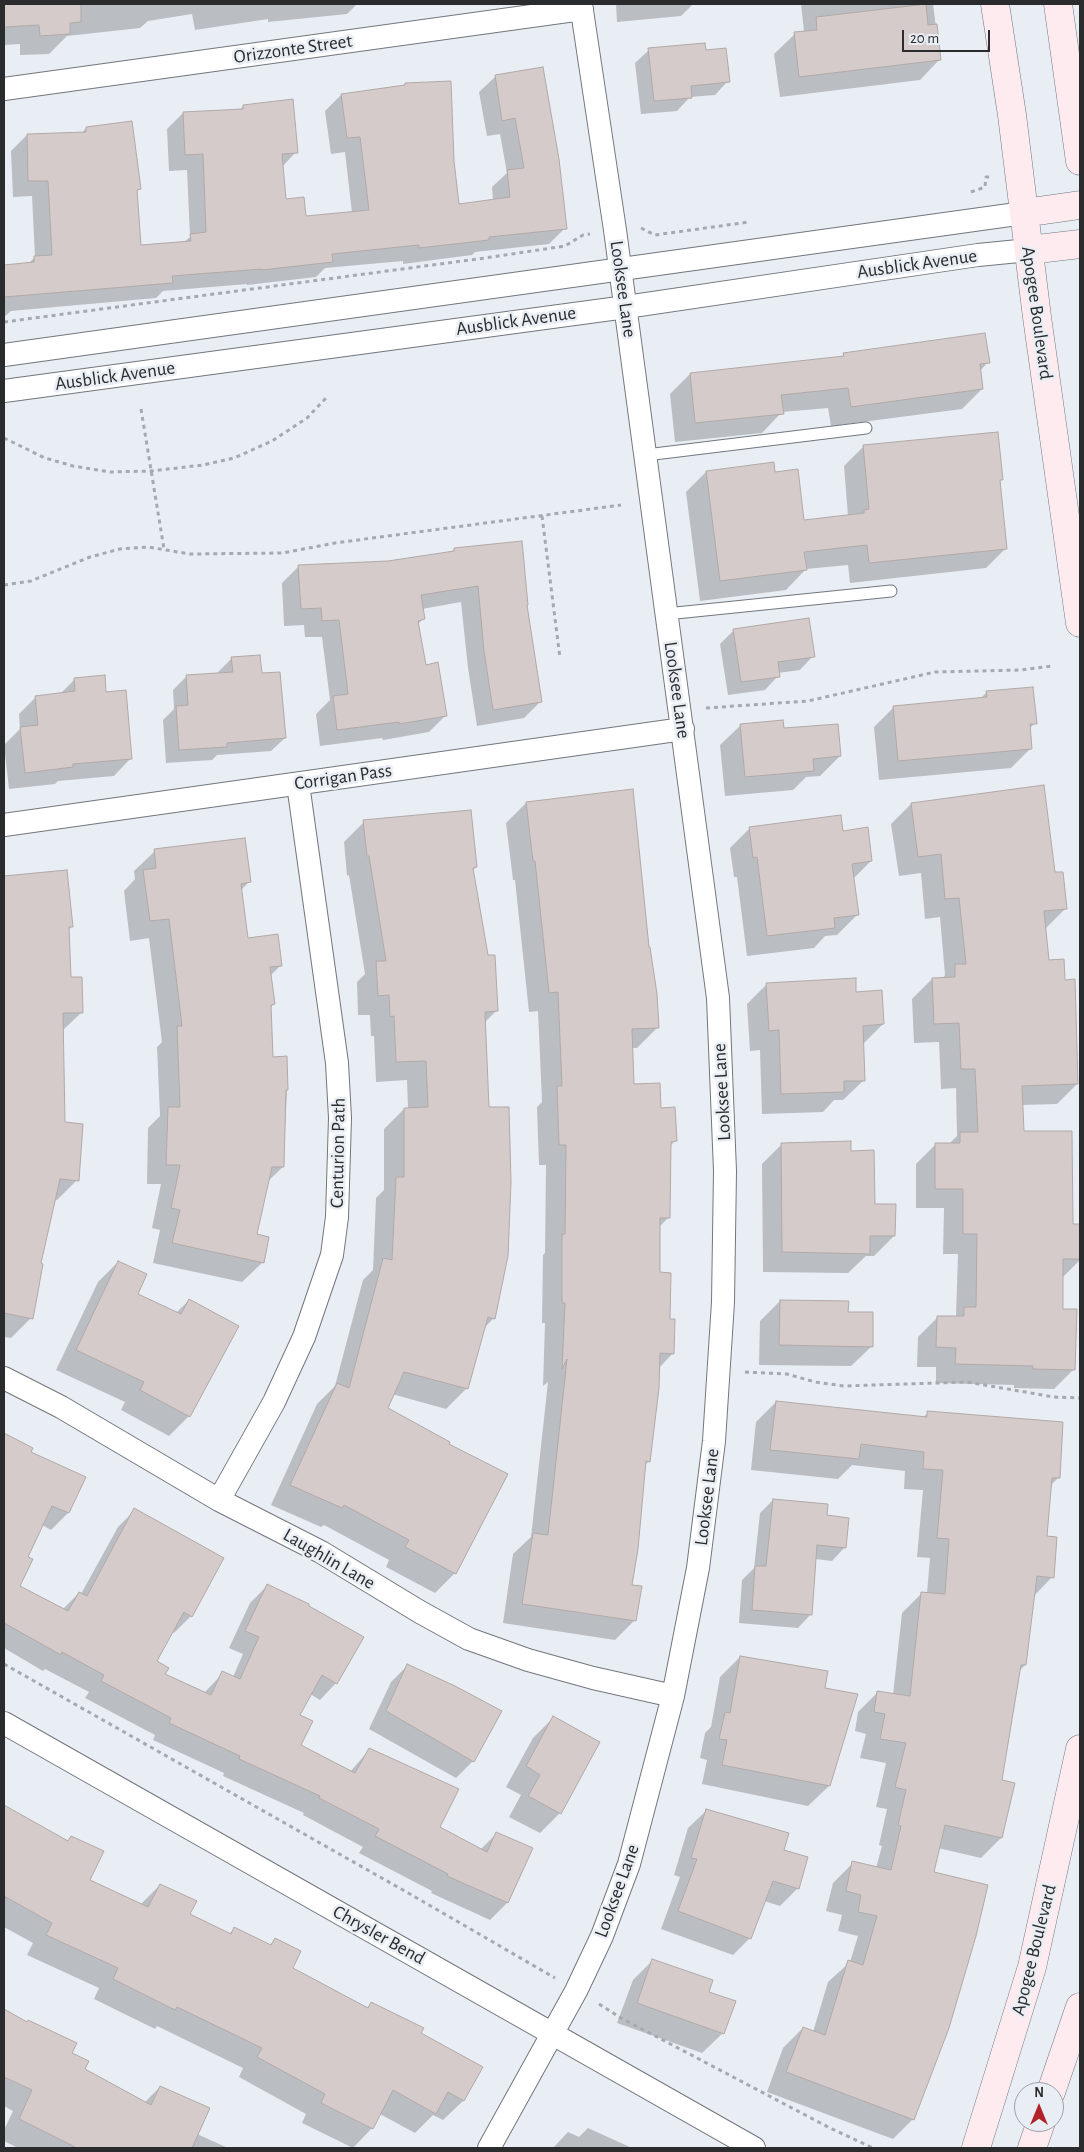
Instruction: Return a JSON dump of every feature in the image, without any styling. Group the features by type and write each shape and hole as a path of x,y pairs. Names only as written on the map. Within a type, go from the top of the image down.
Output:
{"street":[{"name":"Apogee Boulevard","path":"995,4 1080,623"},
{"path":"1058,4 1080,161"},
{"name":"Orizzonte Street","path":"4,89 581,6"},
{"name":"Looksee Lane","path":"489,2148 553,2033 602,1936 629,1864 673,1696 698,1568 714,1441 723,1302 725,1171 718,998 621,270 581,6"},
{"path":"1024,213 1080,205"},
{"name":"Ausblick Avenue","path":"4,355 1024,213"},
{"path":"1029,250 1080,244"},
{"name":"Ausblick Avenue","path":"4,391 626,307 978,255 1029,250"},
{"name":"Corrigan Pass","path":"4,825 683,729"},
{"name":"Centurion Path","path":"219,1500 274,1402 304,1337 332,1255 337,1217 340,1118 337,1063 298,784"},
{"name":"Laughlin Lane","path":"4,1378 61,1407 219,1500 321,1552 420,1612 469,1639 528,1660 592,1678 673,1696"},
{"name":"Chrysler Bend","path":"4,1723 754,2148"},
{"name":"Apogee Boulevard","path":"976,2148 1032,1967 1080,1749"},
{"path":"1054,2082 1080,2007"},
{"path":"1032,2148 1038,2132"}],"lane":[{"path":"646,455 866,428"},
{"path":"666,614 891,590"}],"path":[{"path":"961,194 985,187 986,177 994,176"},
{"path":"638,227 654,235 757,221"},
{"path":"4,322 565,246 583,235"},
{"path":"4,438 45,458 73,466 110,472 151,471 203,465 234,458 272,441 307,418 326,398"},
{"path":"141,409 164,550"},
{"path":"4,585 31,581 90,557 120,549 148,547 190,554 283,553 335,543 621,505"},
{"path":"542,516 560,658"},
{"path":"705,708 817,700 935,672 1021,670 1053,666"},
{"path":"745,1372 787,1374 815,1382 844,1386 967,1382 1054,1397 1080,1398"},
{"path":"4,1664 402,1889 555,1978"},
{"path":"598,2004 621,2018 830,2128 874,2148"}],"building":[{"path":"4,4 81,4 81,22 70,23 70,34 40,36 39,25 4,27"},
{"path":"926,4 928,25 937,24 941,60 799,77 794,32 817,30 816,17"},
{"path":"705,43 706,50 726,48 730,82 691,86 692,98 654,101 648,48"},
{"path":"543,67 559,159 567,229 489,237 489,240 419,248 419,245 332,254 333,262 262,270 172,276 173,283 4,297 4,265 34,262 34,256 52,255 48,181 28,181 27,134 86,132 86,127 132,121 141,189 137,190 141,245 191,241 190,234 206,232 203,154 185,155 183,112 243,109 243,105 293,99 298,153 282,154 286,199 304,197 306,216 369,210 360,137 347,138 341,94 405,85 405,83 451,81 454,161 459,204 510,197 507,170 524,168 515,118 502,121 495,75"},
{"path":"985,333 990,363 980,364 983,389 851,407 848,388 781,395 784,414 695,423 690,373 844,356 843,353"},
{"path":"998,432 1003,480 1000,480 1007,549 869,563 867,545 804,552 807,570 720,581 706,471 774,462 775,472 798,469 804,520 864,513 864,510 869,509 863,445"},
{"path":"522,541 527,605 542,702 493,710 484,651 478,586 421,595 425,619 418,621 426,665 438,662 447,716 399,724 399,722 337,730 333,696 348,694 339,620 322,621 321,608 301,609 298,565 388,561 454,551 454,548"},
{"path":"809,618 815,657 778,662 780,677 741,682 733,629"},
{"path":"260,655 262,673 280,672 286,738 227,743 227,747 179,750 176,706 188,705 186,675 233,672 231,657"},
{"path":"105,675 106,692 126,690 132,759 73,764 73,767 25,773 20,727 38,725 35,696 75,691 74,678"},
{"path":"1033,687 1037,724 1030,724 1032,749 898,761 893,706 987,697 986,691"},
{"path":"783,720 784,728 838,724 841,756 813,759 814,771 745,777 740,724"},
{"path":"1044,785 1055,872 1063,872 1067,909 1044,911 1049,960 1064,959 1065,980 1075,979 1078,1084 1022,1086 1024,1131 1072,1131 1073,1224 1080,1224 1080,1259 1063,1259 1063,1309 1077,1309 1075,1370 1033,1369 1033,1366 955,1364 956,1348 936,1347 937,1316 964,1316 964,1307 976,1307 977,1234 963,1234 963,1189 935,1189 935,1143 960,1143 960,1132 978,1132 975,1069 961,1069 959,1023 934,1024 932,978 955,977 955,964 966,964 959,898 945,899 941,854 918,857 911,803"},
{"path":"633,789 649,947 657,994 659,1028 632,1029 634,1084 660,1083 661,1108 675,1107 677,1141 671,1142 670,1218 660,1218 660,1272 671,1273 670,1319 675,1319 674,1354 660,1353 659,1388 650,1462 646,1461 638,1549 632,1585 642,1586 636,1621 522,1604 533,1533 548,1535 567,1359 562,1369 565,1303 562,1303 562,1234 565,1234 566,1145 559,1145 557,1086 562,1086 558,992 549,993 535,861 533,861 526,802"},
{"path":"471,810 477,867 473,868 488,955 495,955 498,1011 485,1012 489,1107 509,1107 511,1182 508,1256 495,1319 488,1317 468,1389 404,1372 388,1408 450,1442 449,1444 508,1474 456,1574 405,1547 409,1540 344,1505 342,1508 290,1485 337,1383 349,1388 383,1258 392,1260 396,1177 404,1177 404,1108 428,1107 426,1061 396,1062 394,1016 390,1017 389,995 378,996 376,961 386,961 369,856 367,856 363,820"},
{"path":"841,815 843,831 868,827 872,861 852,864 859,915 834,918 835,928 767,936 757,857 753,858 749,827"},
{"path":"245,838 251,882 241,884 248,938 278,934 282,966 270,967 275,1004 271,1005 273,1057 287,1056 288,1090 286,1090 284,1167 272,1167 257,1234 269,1237 264,1263 172,1243 180,1210 171,1208 180,1165 166,1165 168,1107 180,1107 177,1026 182,1026 169,919 150,921 143,870 156,868 154,849"},
{"path":"67,870 73,927 69,927 71,977 82,977 83,1013 63,1013 65,1122 83,1124 79,1181 60,1179 41,1263 43,1264 33,1319 4,1313 4,876"},
{"path":"856,978 856,992 882,990 884,1024 863,1026 865,1081 844,1081 844,1092 781,1094 779,1030 769,1031 766,983"},
{"path":"851,1141 851,1151 874,1150 875,1204 896,1204 895,1236 870,1236 870,1254 782,1252 781,1143"},
{"path":"118,1261 147,1274 138,1294 181,1314 189,1299 239,1326 190,1417 140,1390 144,1382 76,1350"},
{"path":"780,1300 849,1301 848,1312 873,1312 873,1347 779,1345"},
{"path":"776,1401 927,1417 927,1411 1063,1422 1060,1478 1052,1478 1047,1536 1057,1537 1054,1578 1037,1576 1026,1665 1021,1665 1002,1780 1015,1783 1002,1838 945,1825 934,1872 988,1885 976,1936 949,2028 914,2120 786,2072 803,2027 825,2035 848,1960 863,1965 877,1916 858,1912 861,1895 846,1891 852,1861 891,1870 901,1826 898,1825 906,1790 895,1787 906,1743 880,1739 885,1714 874,1712 877,1691 910,1696 921,1592 945,1594 949,1539 937,1538 943,1470 923,1469 924,1452 861,1444 859,1459 770,1450"},
{"path":"4,1433 33,1448 31,1452 86,1477 69,1513 52,1506 28,1557 33,1559 20,1586 68,1611 79,1592 87,1596 134,1508 224,1558 192,1617 184,1612 157,1661 169,1668 165,1674 211,1695 222,1671 240,1679 259,1637 245,1631 267,1584 309,1604 309,1606 364,1637 337,1684 322,1675 300,1715 313,1721 301,1745 355,1773 369,1748 459,1789 440,1827 487,1852 496,1832 533,1848 508,1903 447,1876 448,1874 375,1836 379,1829 319,1798 320,1796 239,1759 240,1756 169,1723 171,1718 101,1681 104,1675 62,1652 61,1655 4,1623"},
{"path":"773,1499 828,1504 827,1515 849,1518 846,1548 817,1545 812,1615 752,1610 755,1566 766,1566"},
{"path":"740,1656 828,1671 825,1688 858,1694 830,1786 722,1765 727,1740 719,1739 725,1712 730,1713"},
{"path":"407,1664 455,1686 502,1711 474,1762 386,1711"},
{"path":"553,1716 600,1742 561,1814 528,1796 540,1775 526,1766"},
{"path":"4,1805 68,1841 71,1836 104,1851 90,1880 148,1907 160,1884 197,1901 190,1914 231,1934 234,1927 271,1945 275,1938 301,1951 293,1968 368,2008 371,2002 424,2028 421,2033 483,2067 464,2101 448,2092 436,2114 393,2090 373,2129 321,2103 325,2094 257,2057 262,2048 177,2007 175,2010 113,1979 118,1968 46,1935 52,1923 4,1896"},
{"path":"706,1809 789,1833 784,1850 808,1857 799,1889 773,1881 751,1939 678,1911 697,1859 691,1858"},
{"path":"652,1959 713,1980 709,1992 736,2001 724,2034 637,2003"},
{"path":"4,2009 27,2022 28,2020 77,2043 72,2053 89,2061 85,2069 151,2105 160,2086 210,2108 192,2148 77,2148 19,2119 32,2090 4,2077"}]}
